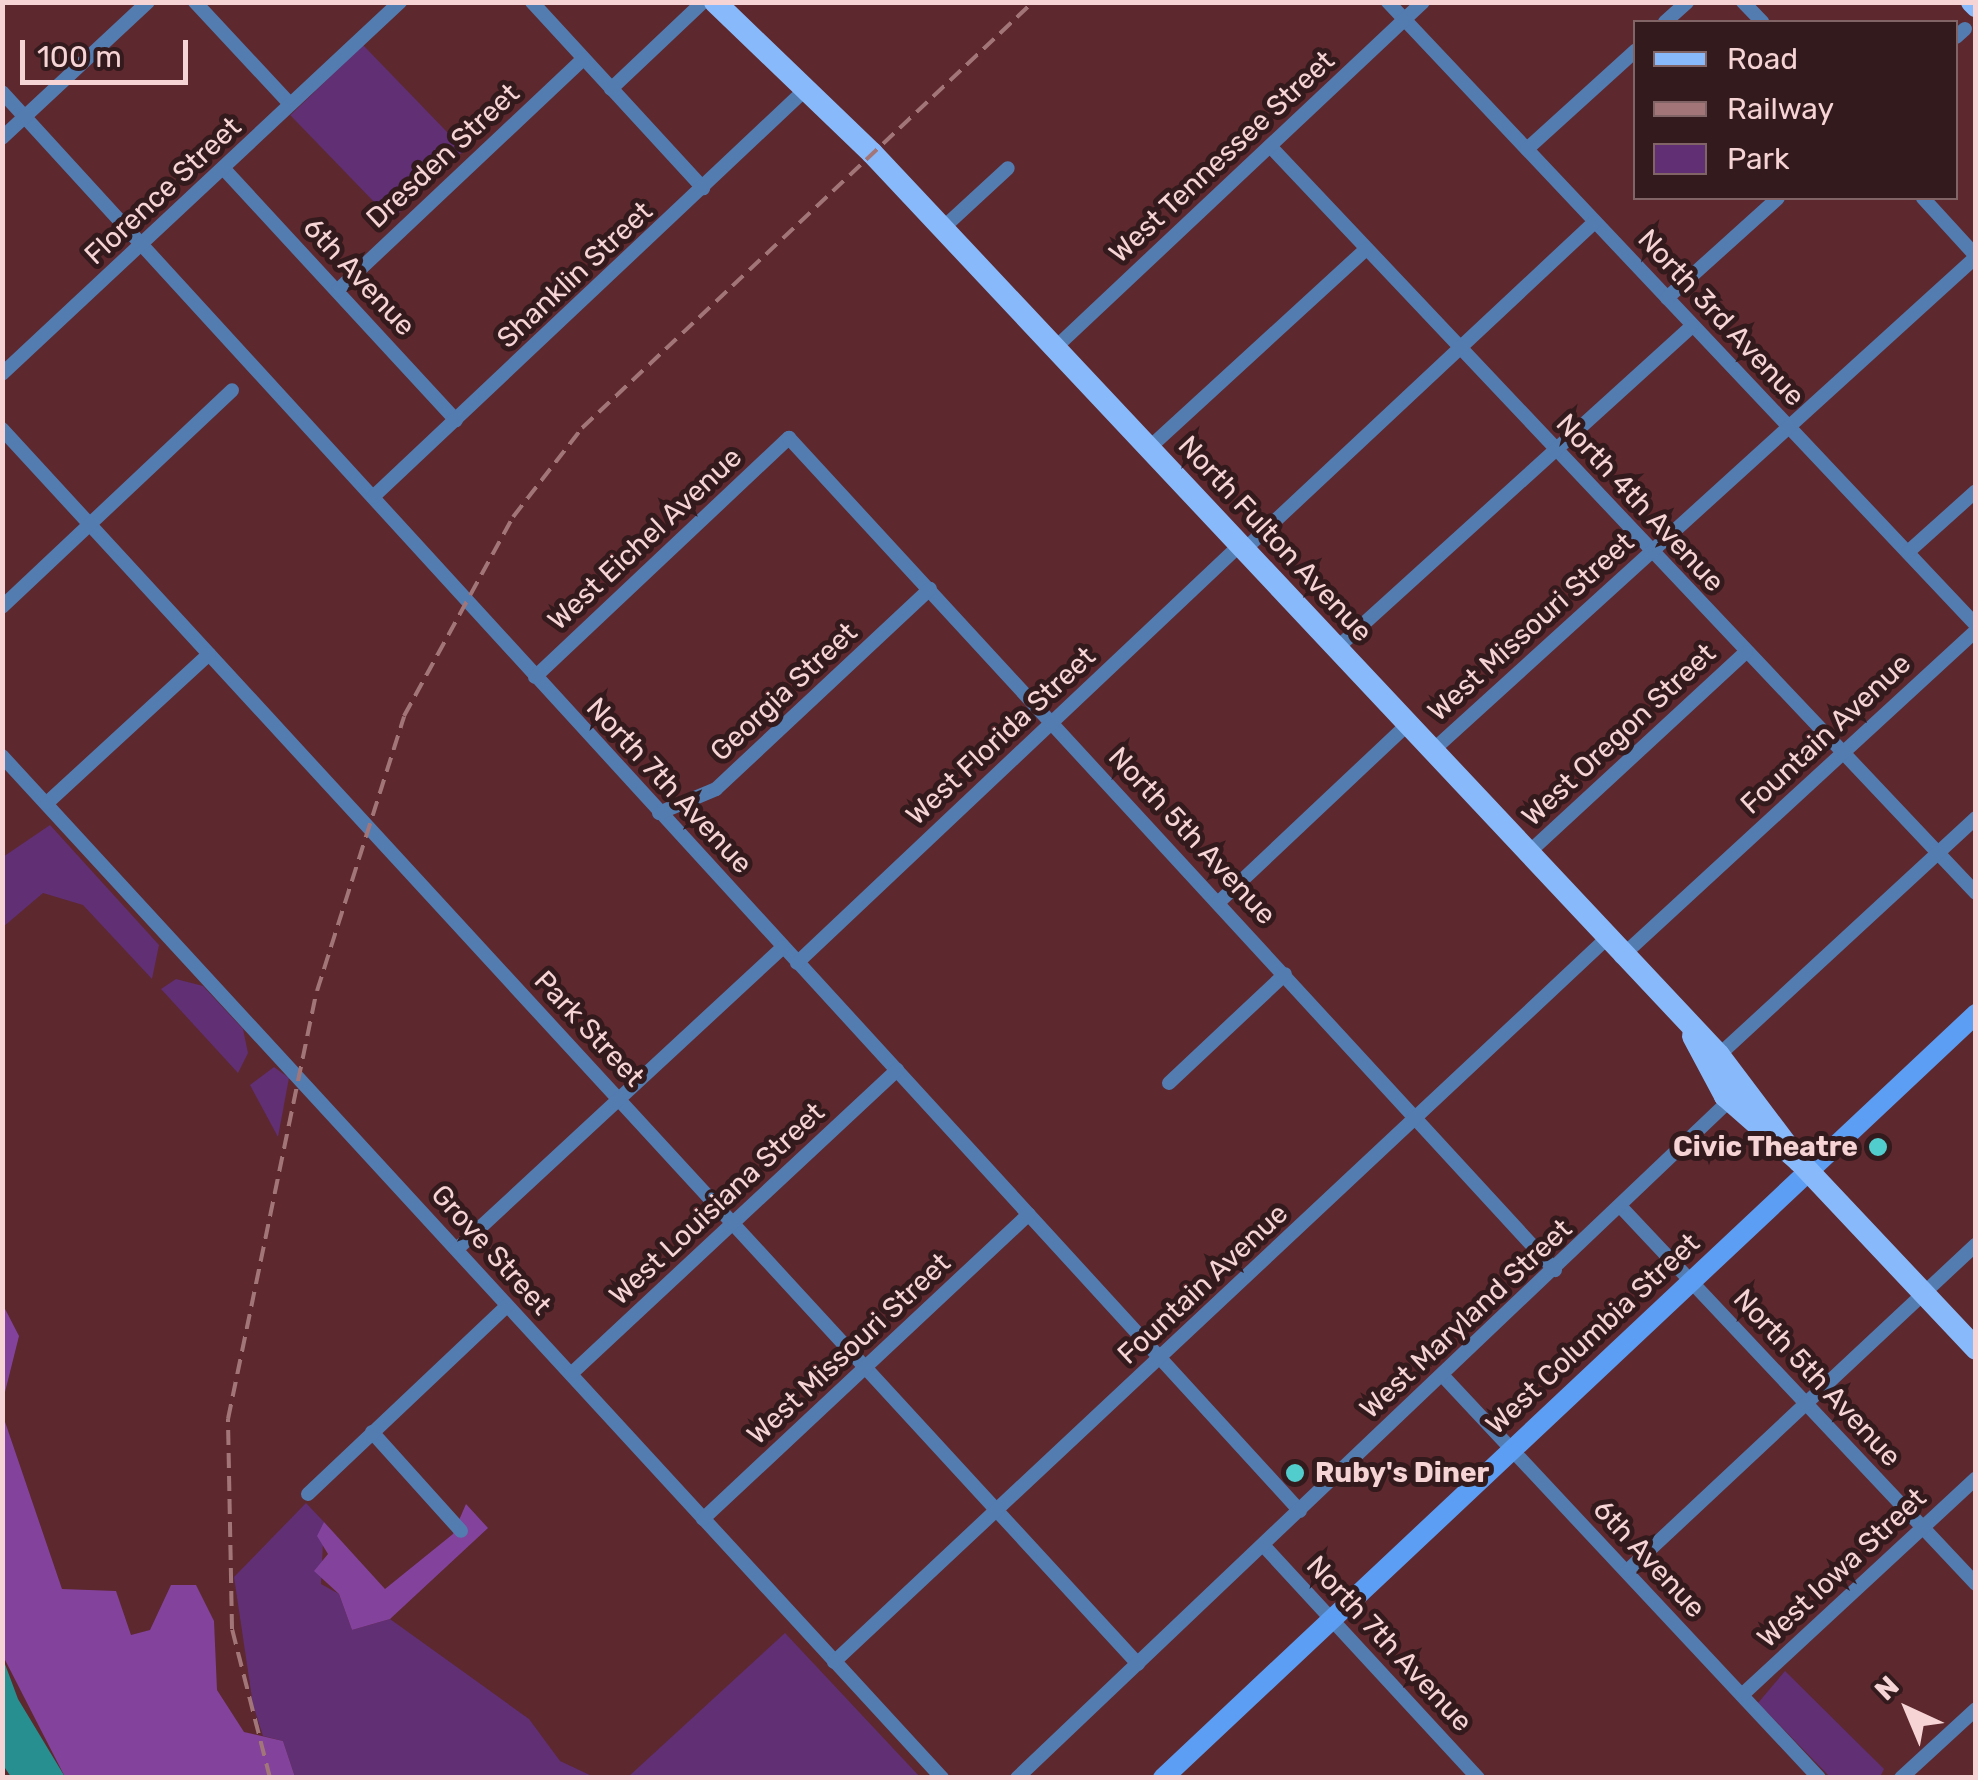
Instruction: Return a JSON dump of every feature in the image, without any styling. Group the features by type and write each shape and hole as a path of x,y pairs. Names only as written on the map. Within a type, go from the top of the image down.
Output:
{"main road":[{"name":"North Fulton Avenue","path":"715,2 808,87 943,228 1337,648 1693,1036 1718,1055 1803,1166"},
{"name":"North Fulton Avenue","path":"737,2 799,64 808,87"},
{"name":"West Columbia Street","path":"1163,1778 1690,1280 1803,1166 1976,1014"},
{"name":"North Fulton Avenue","path":"1693,1036 1729,1101 1803,1166 1976,1349"}],"street":[{"path":"2,138 148,2"},
{"path":"195,2 290,104"},
{"name":"Florence Street","path":"2,374 400,2"},
{"path":"532,2 704,188"},
{"path":"611,89 702,2"},
{"name":"North 3rd Avenue","path":"1388,2 1976,628"},
{"name":"West Tennessee Street","path":"1055,348 1422,2"},
{"path":"1667,20 1687,2"},
{"path":"1528,149 1633,53"},
{"name":"Dresden Street","path":"338,290 583,60"},
{"name":"Shanklin Street","path":"373,498 808,87"},
{"name":"North 7th Avenue","path":"2,92 1300,1511"},
{"name":"North 4th Avenue","path":"1270,146 1976,894"},
{"path":"943,228 1008,168"},
{"name":"6th Avenue","path":"224,169 456,420"},
{"path":"1667,298 1776,200"},
{"path":"1925,200 1976,256"},
{"name":"West Florida Street","path":"798,963 1052,722 1594,222"},
{"path":"1149,448 1366,249"},
{"name":"West Missouri Street","path":"1431,752 1976,256"},
{"path":"1337,648 1692,326"},
{"path":"2,607 232,390"},
{"name":"Park Street","path":"2,429 1138,1664"},
{"name":"North 5th Avenue","path":"789,438 1555,1270"},
{"name":"West Eichel Avenue","path":"535,677 789,438"},
{"path":"1908,552 1976,491"},
{"name":"Georgia Street","path":"659,812 716,789 930,589"},
{"name":"Fountain Avenue","path":"834,1662 1416,1118 1843,752 1976,628"},
{"name":"West Oregon Street","path":"1526,855 1746,652"},
{"path":"47,804 210,654"},
{"name":"West Missouri Street","path":"1220,902 1407,725"},
{"name":"Grove Street","path":"2,756 942,1778"},
{"path":"1718,1055 1976,818"},
{"path":"457,1249 783,947"},
{"path":"1169,1083 1285,974"},
{"name":"West Louisiana Street","path":"571,1374 897,1070"},
{"name":"West Maryland Street","path":"1017,1778 1729,1101"},
{"name":"North 5th Avenue","path":"1620,1207 1976,1584"},
{"name":"West Missouri Street","path":"703,1519 1029,1214"},
{"path":"1627,1571 1976,1244"},
{"path":"308,1494 507,1306"},
{"name":"6th Avenue","path":"1443,1376 1819,1778"},
{"path":"372,1432 461,1532"},
{"name":"West Iowa Street","path":"1742,1695 1976,1478"},
{"name":"North 7th Avenue","path":"1263,1545 1478,1778"},
{"path":"1901,1778 1976,1710"}],"green space":[{"path":"363,45 464,150 392,220 290,115"},
{"path":"50,825 159,945 152,979 83,905 43,893 3,927 3,857"},
{"path":"176,979 203,986 243,1029 248,1053 238,1073 161,989"},
{"path":"274,1067 289,1078 278,1137 250,1085"},
{"path":"306,1503 324,1522 321,1584 339,1594 352,1630 390,1619 529,1719 560,1761 594,1777 295,1777 283,1741 263,1736 253,1705 234,1577"},
{"path":"785,1633 920,1777 628,1777"},
{"path":"1785,1671 1884,1769 1880,1777 1830,1777 1758,1703"}],"shaded area":[{"path":"3,1305 19,1336 3,1400"},
{"path":"2,1413 62,1589 116,1591 131,1635 150,1630 171,1585 196,1585 214,1621 217,1690 244,1732 283,1741 295,1777 65,1777 3,1656"},
{"path":"466,1504 488,1528 390,1619 352,1630 339,1594 314,1571 328,1554 317,1536 324,1522 385,1589 453,1534"}],"water":[{"path":"2,1656 18,1699 65,1777 11,1777 3,1765"}],"railway":[{"path":"270,1778 232,1629 228,1419 317,991 404,716 513,517 582,428 1033,2"}],"place":[{"name":"Civic Theatre","path":"1878,1147"},
{"name":"Ruby's Diner","path":"1295,1473"}]}
